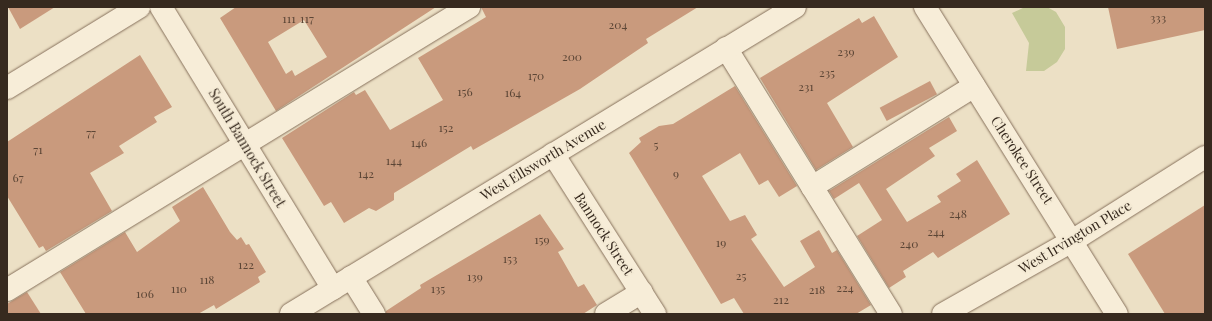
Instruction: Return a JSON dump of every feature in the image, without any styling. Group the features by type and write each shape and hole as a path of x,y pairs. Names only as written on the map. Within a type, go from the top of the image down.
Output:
{"street":[{"path":"7,88 139,7"},
{"name":"South Bannock Street","path":"161,7 333,289"},
{"path":"7,290 469,7"},
{"name":"West Ellsworth Avenue","path":"291,314 795,7"},
{"name":"Cherokee Street","path":"925,7 1117,314"},
{"path":"726,48 891,314"},
{"path":"812,187 974,86"},
{"name":"Bannock Street","path":"553,154 655,314"},
{"name":"West Irvington Place","path":"943,314 1072,241 1205,157"},
{"path":"351,277 374,314"},
{"path":"606,314 642,292"}],"green space":[{"path":"1025,7 1047,7 1056,12 1065,27 1065,49 1057,62 1044,71 1026,71 1029,43 1012,13"}],"building":[{"path":"8,7 55,7 20,29"},
{"path":"236,7 436,7 276,111 220,18","holes":["304,20 327,57 295,76 292,70 286,74 268,42"]},
{"path":"481,7 698,7 646,39 648,43 580,89 473,150 471,146 394,193 394,200 376,211 369,208 344,223 331,202 324,206 282,138 354,92 356,95 365,90 390,130 443,100 418,58 486,17"},
{"path":"1108,7 1205,7 1205,30 1117,49"},
{"path":"874,16 898,57 827,103 853,147 816,170 760,78 859,18 862,23"},
{"path":"140,55 172,107 154,117 157,122 119,146 124,153 90,173 112,211 46,251 43,246 39,248 7,196 7,142"},
{"path":"930,81 937,94 887,121 880,108"},
{"path":"735,86 797,186 779,197 768,180 759,185 740,153 702,176 730,221 745,215 757,235 751,239 784,287 815,267 800,241 819,230 832,253 837,250 871,305 856,314 744,314 734,298 721,304 629,153 641,142 639,138 659,126 673,124"},
{"path":"949,117 957,131 929,148 935,156 886,189 907,222 941,202 937,196 961,181 956,174 977,160 1010,214 938,258 933,252 903,271 906,277 889,288 857,236 882,220 859,183 834,199 829,191"},
{"path":"203,187 230,232 237,240 241,237 246,245 249,244 266,272 258,277 260,282 216,309 214,305 198,314 86,314 60,272 125,232 137,252 180,221 172,207"},
{"path":"1205,205 1205,314 1165,314 1128,254"},
{"path":"540,214 564,249 558,252 578,287 584,284 597,305 583,314 386,314 386,311 421,288 420,285"},
{"path":"27,292 41,314 7,314 7,304"}]}
